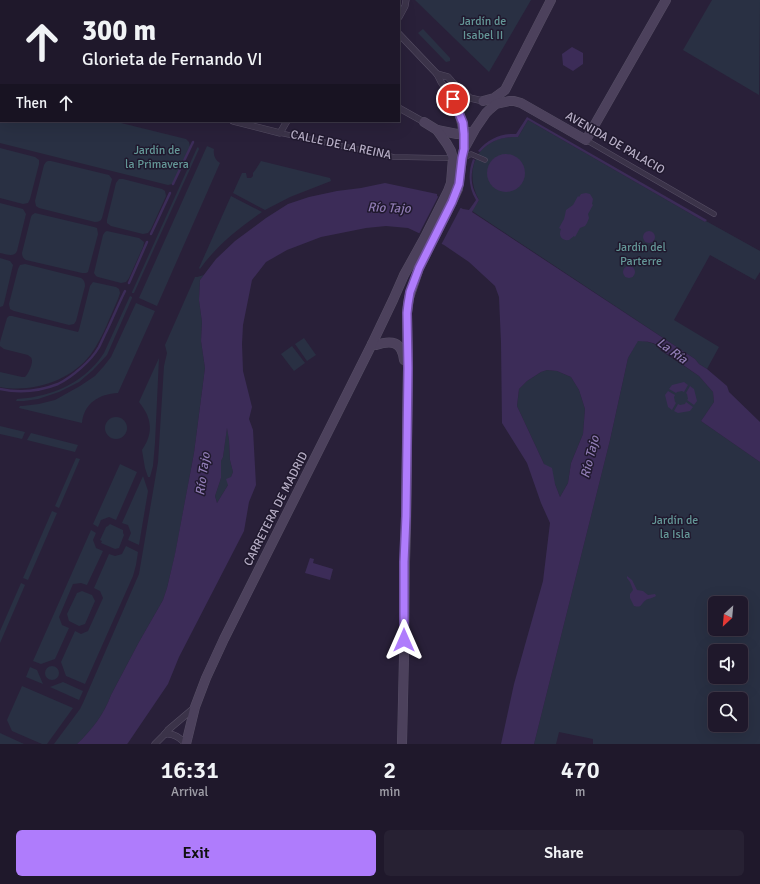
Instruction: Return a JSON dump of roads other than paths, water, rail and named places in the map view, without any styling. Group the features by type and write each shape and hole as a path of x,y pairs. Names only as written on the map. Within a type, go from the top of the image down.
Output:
{"main road":[{"path":"464,154 475,129 501,96 551,0"},
{"path":"586,140 666,0"},
{"path":"402,744 408,368 407,313 410,292 428,239 448,200 459,184 464,154 463,123 450,95"},
{"name":"AVENIDA DE PALACIO","path":"483,101 501,96 509,101 521,103 586,140"},
{"path":"424,122 437,130 450,134 464,134 475,129"},
{"path":"437,130 447,144 453,158 448,200"},
{"name":"CARRETERA DE MADRID","path":"186,744 195,707 206,678 224,639 372,344 410,264 428,239"},
{"path":"372,344 376,345 388,342 400,347 402,350 404,364 408,368"}],"street":[{"path":"400,15 405,6 406,0"},
{"path":"400,35 436,72 450,95"},
{"path":"436,72 448,77 470,98 483,101"},
{"path":"400,109 424,122"},
{"name":"CALLE DE LA REINA","path":"237,122 280,133 394,157 446,158"},
{"path":"280,133 286,122"},
{"name":"AVENIDA DE PALACIO","path":"586,140 714,214"},
{"path":"464,154 471,154 485,160"},
{"path":"155,744 168,730 195,707"},
{"path":"165,734 175,735 186,744"}],"water":[{"path":"572,47 583,53 583,64 573,71 563,65 562,54"},
{"path":"527,117 707,220 705,222 528,120 518,137 497,140 480,152 478,151 490,140 500,136 516,134"},
{"path":"506,154 516,157 522,163 525,173 522,183 516,189 506,192 496,189 490,183 487,173 490,163 496,157"},
{"path":"473,159 475,160 472,171 472,185 479,200 472,212 695,359 699,364 727,386 729,392 760,422 760,462 701,421 714,402 713,392 699,376 660,349 658,346 651,342 638,341 628,358 610,440 534,744 501,744 514,684 543,581 550,523 541,503 527,463 502,423 499,297 495,286 469,262 444,245 408,228 386,226 366,228 321,237 287,250 266,262 252,280 243,325 243,371 252,407 249,419 253,430 256,485 249,502 244,531 179,657 168,684 128,743 77,744 93,727 101,715 163,600 167,588 194,453 205,368 201,341 202,322 199,300 200,280 216,259 235,241 288,204 309,197 385,183 437,194 437,196 463,209 469,210 476,200 470,185 471,164","holes":["547,370 557,371 571,377 579,390 585,409 583,434 571,463 568,483 560,497 555,484 552,468 544,464 517,406 519,389 527,381","227,428 230,460 233,472 231,477 226,479 228,485 217,503 215,496 221,478 221,461 223,457"]},
{"path":"581,194 590,194 593,199 593,205 588,214 589,218 587,223 585,226 580,228 575,237 574,236 569,240 564,240 560,236 561,229 559,228 564,219 566,210 573,205 578,196 579,197"},
{"path":"647,231 651,231 655,237 651,243 647,243 643,239 643,235"},
{"path":"627,266 631,266 635,272 631,278 627,278 623,274 623,270"},
{"path":"684,382 688,385 684,392 682,391 676,393 669,389 672,385"},
{"path":"690,386 694,389 697,401 694,405 687,400 686,393"},
{"path":"668,391 675,395 674,397 676,403 672,410 668,407 665,395"},
{"path":"686,402 693,407 690,411 678,413 674,411 678,404 685,404"},
{"path":"310,558 314,559 313,563 333,569 330,580 305,573"},
{"path":"627,576 632,580 637,590 643,591 648,595 655,594 656,596 644,601 640,606 634,606 630,598 630,594 633,590"}],"waterway":[{"path":"173,184 193,142"},
{"path":"151,234 170,193"},
{"path":"129,283 147,242"},
{"path":"0,389 29,391 44,388 58,384 75,373 96,352 125,291"}],"park label":[{"name":"Jardín de Isabel II","path":"483,28"},
{"name":"Jardín de la Primavera","path":"157,157"},
{"name":"Jardín del Parterre","path":"641,254"},
{"name":"Jardín de la Isla","path":"675,527"}],"water label":[{"name":"Río Tajo","path":"389,208"},
{"name":"La Ría","path":"672,351"},
{"name":"Río Tajo","path":"590,457"},
{"name":"Río Tajo","path":"203,474"}]}
